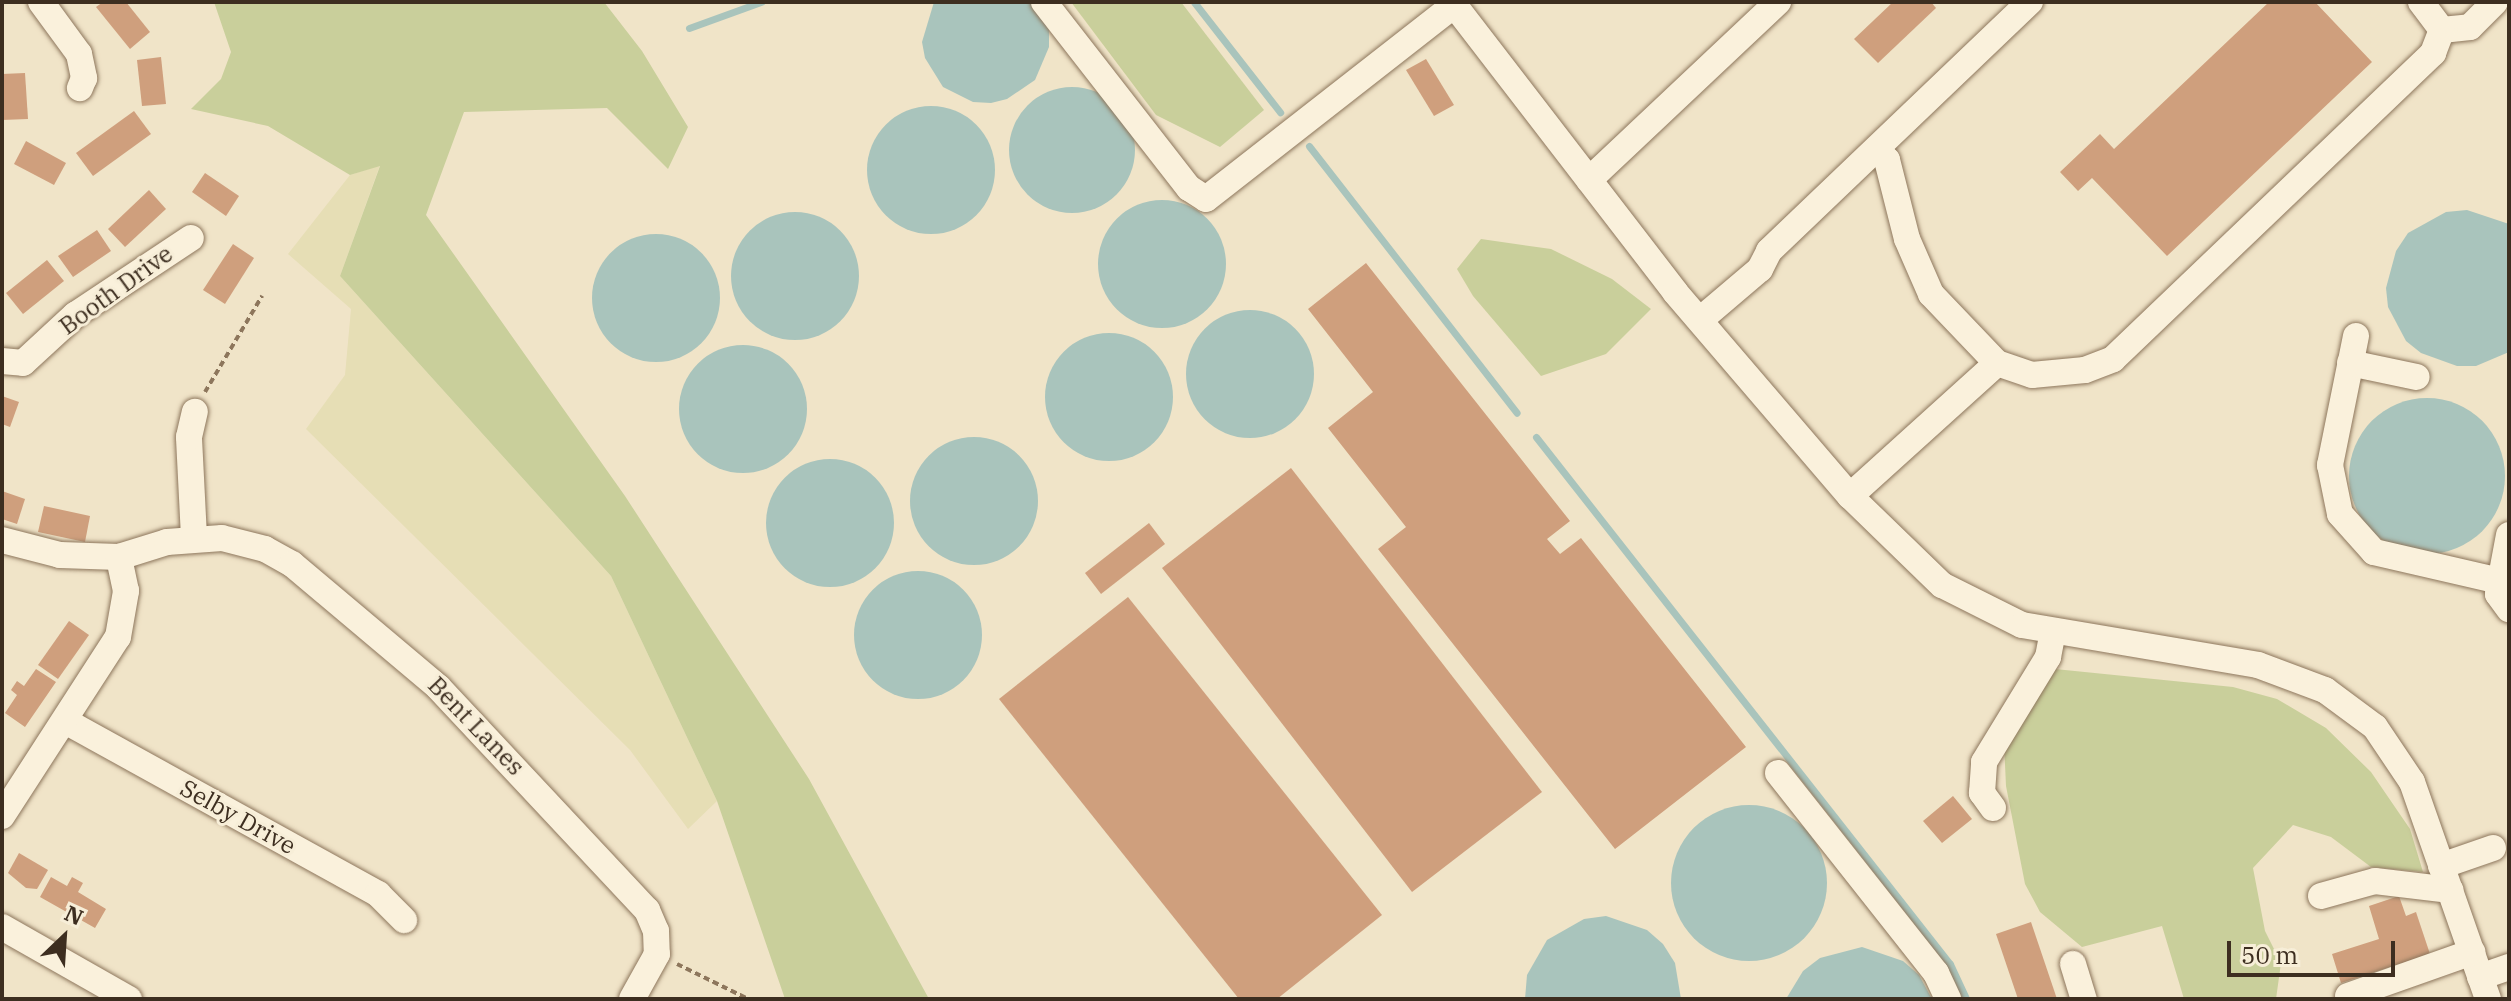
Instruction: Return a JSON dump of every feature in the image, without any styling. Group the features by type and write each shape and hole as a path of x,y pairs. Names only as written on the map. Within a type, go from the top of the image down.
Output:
{"street":[{"path":"41,2 79,54 84,78 80,88"},
{"path":"1044,2 1189,188 1206,199 1453,3 1700,320 1850,496 1942,585 1983,610 2053,631 2258,665 2325,690 2375,727 2397,756 2446,878 2480,976"},
{"path":"1589,180 1778,2"},
{"path":"1700,320 1760,269 1769,251 2030,2"},
{"path":"1877,149 1887,160 1907,239 1931,294 1997,363 2032,375 2085,370 2113,359 2420,67 2440,42 2442,30 2421,2"},
{"path":"2442,30 2470,27 2495,2"},
{"name":"Booth Drive","path":"2,361 23,363 75,315 191,238"},
{"path":"2356,336 2330,465 2340,514 2374,552 2500,581"},
{"path":"1850,496 1997,363"},
{"path":"2350,363 2417,377"},
{"path":"194,537 189,437 195,412"},
{"path":"2509,535 2498,594 2509,609"},
{"name":"Bent Lanes","path":"2,540 60,555 119,557 194,537 243,541 292,564 397,648 630,889 652,921 657,954"},
{"path":"2,816 118,637 126,602 119,557"},
{"path":"1993,808 1982,793 1984,762 2048,657 2053,631"},
{"name":"Selby Drive","path":"65,721 378,894 404,920"},
{"path":"1778,773 1936,973 1948,999"},
{"path":"2321,896 2375,881 2446,878 2493,848"},
{"path":"2,927 129,999"},
{"path":"632,999 657,954"},
{"path":"2073,964 2084,999"},
{"path":"2348,996 2480,976 2509,967"}],"path":[{"path":"195,412 262,296"},
{"path":"657,954 748,999"}],"shaded area":[{"path":"380,165 340,276 611,576 717,801 688,829 630,750 306,429 345,375 351,309 288,254 350,175"}],"green space":[{"path":"214,2 604,2 642,51 688,127 668,169 607,108 464,112 426,215 625,496 809,779 929,999 785,999 717,801 611,576 340,276 380,166 350,175 268,126 191,109 221,79 231,52"},
{"path":"1071,2 1181,2 1264,110 1220,147 1156,115"},
{"path":"1481,239 1551,249 1612,279 1651,309 1606,354 1541,376 1473,296 1457,269"},
{"path":"2055,669 2233,687 2277,699 2326,728 2371,772 2410,829 2423,872 2371,867 2331,837 2293,825 2253,868 2265,931 2281,963 2276,999 2184,999 2162,926 2082,947 2040,912 2025,884 2006,786 2004,743"}],"water":[{"path":"934,2 1037,2 1049,30 1049,47 1035,80 1007,99 991,103 973,102 943,87 925,58 922,42"},
{"path":"1072,87 1096,92 1117,105 1130,126 1135,150 1130,174 1117,195 1096,208 1072,213 1048,208 1027,195 1014,174 1009,150 1014,126 1027,105 1048,92"},
{"path":"931,106 955,111 976,125 990,146 995,170 990,194 976,215 955,229 931,234 907,229 886,215 872,194 867,170 872,146 886,125 907,111"},
{"path":"1162,200 1186,205 1207,219 1221,240 1226,264 1221,288 1207,309 1186,323 1162,328 1138,323 1117,309 1103,288 1098,264 1103,240 1117,219 1138,205"},
{"path":"2467,210 2509,224 2509,352 2476,366 2457,366 2421,353 2406,341 2388,307 2386,288 2396,251 2408,233 2446,212"},
{"path":"795,212 819,217 840,231 854,252 859,276 854,300 840,321 819,335 795,340 771,335 750,321 736,300 731,276 736,252 750,231 771,217"},
{"path":"656,234 680,239 701,253 715,274 720,298 715,322 701,343 680,357 656,362 632,357 611,343 597,322 592,298 597,274 611,253 632,239"},
{"path":"1250,310 1274,315 1295,329 1309,350 1314,374 1309,398 1295,419 1274,433 1250,438 1226,433 1205,419 1191,398 1186,374 1191,350 1205,329 1226,315"},
{"path":"1109,333 1133,338 1154,352 1168,373 1173,397 1168,421 1154,442 1133,456 1109,461 1085,456 1064,442 1050,421 1045,397 1050,373 1064,352 1085,338"},
{"path":"743,345 767,350 788,364 802,385 807,409 802,433 788,454 767,468 743,473 719,468 698,454 684,433 679,409 684,385 698,364 719,350"},
{"path":"2427,398 2457,404 2482,421 2499,446 2505,476 2499,506 2482,531 2457,548 2427,554 2397,548 2372,531 2355,506 2349,476 2355,446 2372,421 2397,404"},
{"path":"974,437 998,442 1019,456 1033,477 1038,501 1033,525 1019,546 998,560 974,565 950,560 929,546 915,525 910,501 915,477 929,456 950,442"},
{"path":"830,459 854,464 875,478 889,499 894,523 889,547 875,568 854,582 830,587 806,582 785,568 771,547 766,523 771,499 785,478 806,464"},
{"path":"918,571 942,576 963,590 977,611 982,635 977,659 963,680 942,694 918,699 894,694 873,680 859,659 854,635 859,611 873,590 894,576"},
{"path":"1749,805 1779,811 1804,828 1821,853 1827,883 1821,913 1804,938 1779,955 1749,961 1719,955 1694,938 1677,913 1671,883 1677,853 1694,828 1719,811"},
{"path":"1606,916 1647,930 1663,944 1675,963 1681,999 1525,999 1527,975 1547,940 1584,919"},
{"path":"1862,947 1903,961 1919,975 1932,999 1786,999 1803,971 1820,958"}],"building":[{"path":"103,2 126,2 150,32 130,49 96,7"},
{"path":"1893,2 1931,2 1936,8 1878,63 1854,39"},
{"path":"2269,2 2315,2 2372,62 2167,256 2092,178 2078,191 2060,172 2100,134 2114,149"},
{"path":"161,57 166,104 142,106 137,60"},
{"path":"1426,59 1454,105 1434,116 1406,70"},
{"path":"25,73 28,119 2,120 2,74"},
{"path":"134,111 151,134 93,176 76,153"},
{"path":"26,141 66,163 54,185 14,164"},
{"path":"205,173 239,196 226,216 192,192"},
{"path":"149,190 166,209 125,247 108,229"},
{"path":"97,230 111,251 73,277 58,256"},
{"path":"233,244 254,258 225,304 203,290"},
{"path":"47,260 64,281 23,314 6,293"},
{"path":"1366,263 1570,521 1547,539 1560,554 1581,538 1746,747 1615,849 1378,549 1406,527 1328,428 1373,392 1308,309"},
{"path":"2,396 19,402 10,427 2,424"},
{"path":"1291,468 1542,792 1412,892 1162,568"},
{"path":"2,491 25,499 17,524 2,519"},
{"path":"44,506 90,516 85,542 38,532"},
{"path":"1149,523 1165,544 1101,594 1085,573"},
{"path":"1128,597 1382,915 1277,999 1239,999 999,699"},
{"path":"69,621 89,635 58,679 38,665"},
{"path":"36,669 56,682 25,727 5,713 17,695 11,690 17,681 24,686"},
{"path":"1953,796 1972,819 1942,843 1923,821"},
{"path":"19,853 48,870 37,889 26,888 8,873"},
{"path":"51,877 67,886 72,877 83,883 78,892 106,909 95,928 40,897"},
{"path":"2399,896 2406,916 2416,912 2430,954 2341,983 2332,954 2379,939 2369,906"},
{"path":"2031,922 2057,999 2018,999 1996,934"}],"waterway":[{"path":"689,28 761,2"},
{"path":"1194,2 1280,112"},
{"path":"1309,146 1517,413"},
{"path":"1536,437 1950,964 1966,999"}]}
